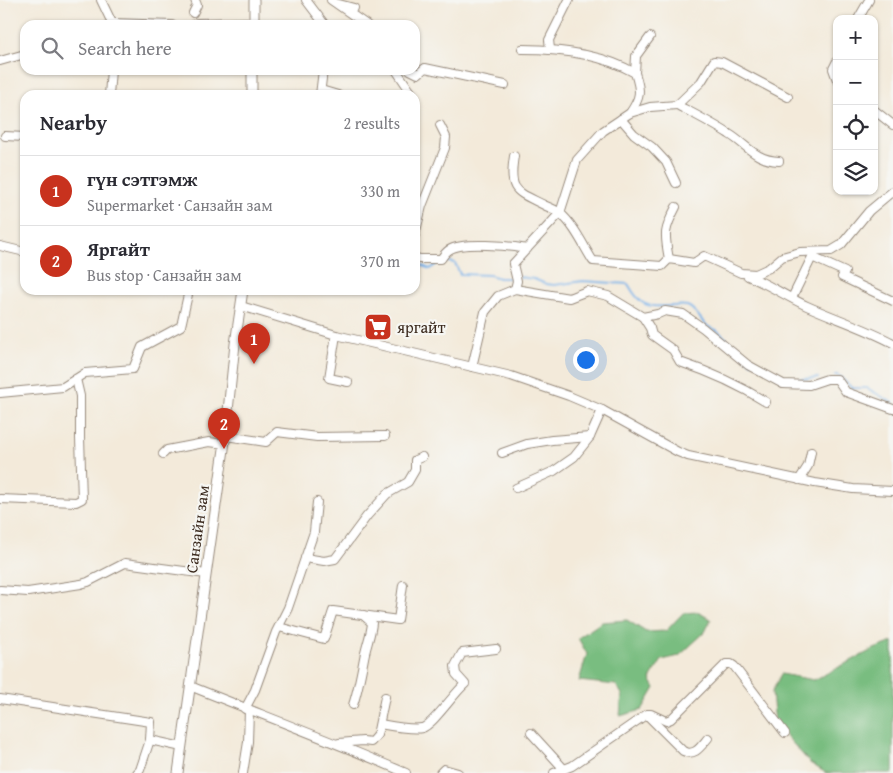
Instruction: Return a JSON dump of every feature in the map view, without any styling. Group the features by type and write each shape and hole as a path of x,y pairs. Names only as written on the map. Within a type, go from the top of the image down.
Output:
{"main road":[{"path":"254,0 254,20"},
{"path":"252,75 252,90"},
{"name":"Санзайн зам","path":"178,773 225,440 235,344 243,295"}],"street":[{"path":"101,0 110,20"},
{"path":"193,14 197,5 195,0"},
{"path":"306,0 321,20"},
{"path":"331,0 354,8"},
{"path":"331,0 361,20"},
{"path":"550,49 549,40 569,0"},
{"path":"860,15 869,0"},
{"path":"630,113 636,104 640,91 635,73 636,56 650,37"},
{"path":"522,50 550,49 590,56 625,67 635,73"},
{"path":"0,61 20,55"},
{"path":"676,105 701,82 714,60 722,62 788,97"},
{"path":"420,72 425,68 506,85"},
{"path":"109,90 111,75"},
{"path":"320,90 322,75"},
{"path":"399,75 410,90"},
{"path":"516,288 517,281 512,264 560,213 577,160 603,131 630,113 650,107 676,105 730,134 750,151 768,160 779,161"},
{"path":"878,113 893,125"},
{"path":"621,119 634,134 666,162 676,183"},
{"path":"420,214 445,148 446,137 440,125"},
{"path":"5,136 20,137"},
{"path":"514,156 513,183 519,192 560,213 574,230 593,261 662,266 669,259"},
{"path":"741,273 756,274 769,268 782,258 800,252 831,251 841,246 869,210 893,191"},
{"path":"669,259 665,241 666,227 676,207"},
{"path":"0,246 20,251"},
{"path":"420,259 441,259 450,249 468,246 514,246 527,249"},
{"path":"669,259 694,263 704,256 763,282 821,312 853,324 893,343"},
{"path":"792,298 812,257 845,272 842,278 893,301"},
{"path":"472,367 485,312 498,296 516,288 569,298 587,291 608,296 643,317 650,328 652,336 673,350 680,362 710,372 716,377 744,388 766,402"},
{"path":"0,393 63,387 85,373 132,369 142,347 182,326 188,295"},
{"path":"242,306 336,335 510,376 569,396 602,410 688,456 799,480 853,489 893,491"},
{"path":"643,317 665,311 683,314 748,365 783,384 809,385 827,379 838,378 846,392 893,409"},
{"path":"336,335 329,378 348,382"},
{"path":"0,499 76,502 82,499 80,396 76,379"},
{"path":"516,488 574,457 590,437 602,410"},
{"path":"163,454 167,450 225,440 266,442 276,432 317,437 385,436"},
{"path":"502,453 527,444 590,437"},
{"path":"799,480 808,466 811,452"},
{"path":"305,558 324,561 335,558 367,516 387,494 408,482 415,470 415,460 422,456"},
{"path":"243,773 248,742 247,710 288,608 314,532 318,502"},
{"path":"0,590 28,592 88,582 125,563 206,574"},
{"path":"279,627 324,639 333,611 398,620 403,585"},
{"path":"353,705 361,678 364,656 371,636 372,623 363,615"},
{"path":"380,724 421,728 429,725 465,684 456,674 455,666 462,653 496,649"},
{"path":"554,773 573,770 647,714 666,721 671,719 726,664 730,664 786,733"},
{"path":"190,686 406,773"},
{"path":"336,744 362,741 371,742 377,735 385,697"},
{"path":"0,699 152,722 150,740 140,770 137,773"},
{"path":"647,714 689,754 693,753 708,738"},
{"path":"531,733 564,770"},
{"path":"150,740 182,747"},
{"path":"440,773 444,769 458,773"}],"green space":[{"path":"697,612 711,619 705,632 679,656 662,660 650,679 655,688 642,710 620,716 622,694 616,685 579,681 587,654 578,638 602,622 627,620 646,632 666,631 683,613"},
{"path":"893,642 893,773 826,773 810,763 775,723 772,692 781,674 814,680 874,649"}],"waterway":[{"path":"444,261 455,263 460,274 514,278"},
{"path":"420,265 430,269 440,262"},
{"path":"520,277 554,285 583,281 628,284 637,297 650,306 685,306 690,308 706,325 718,331 752,363"},
{"path":"774,375 787,380 818,378"},
{"path":"835,375 838,375 852,388 867,388 893,403"}],"place":[{"name":"яргайт","path":"378,327"},
{"name":"гүн сэтгэмж","path":"254,364"},
{"name":"Яргайт","path":"224,449"}]}
